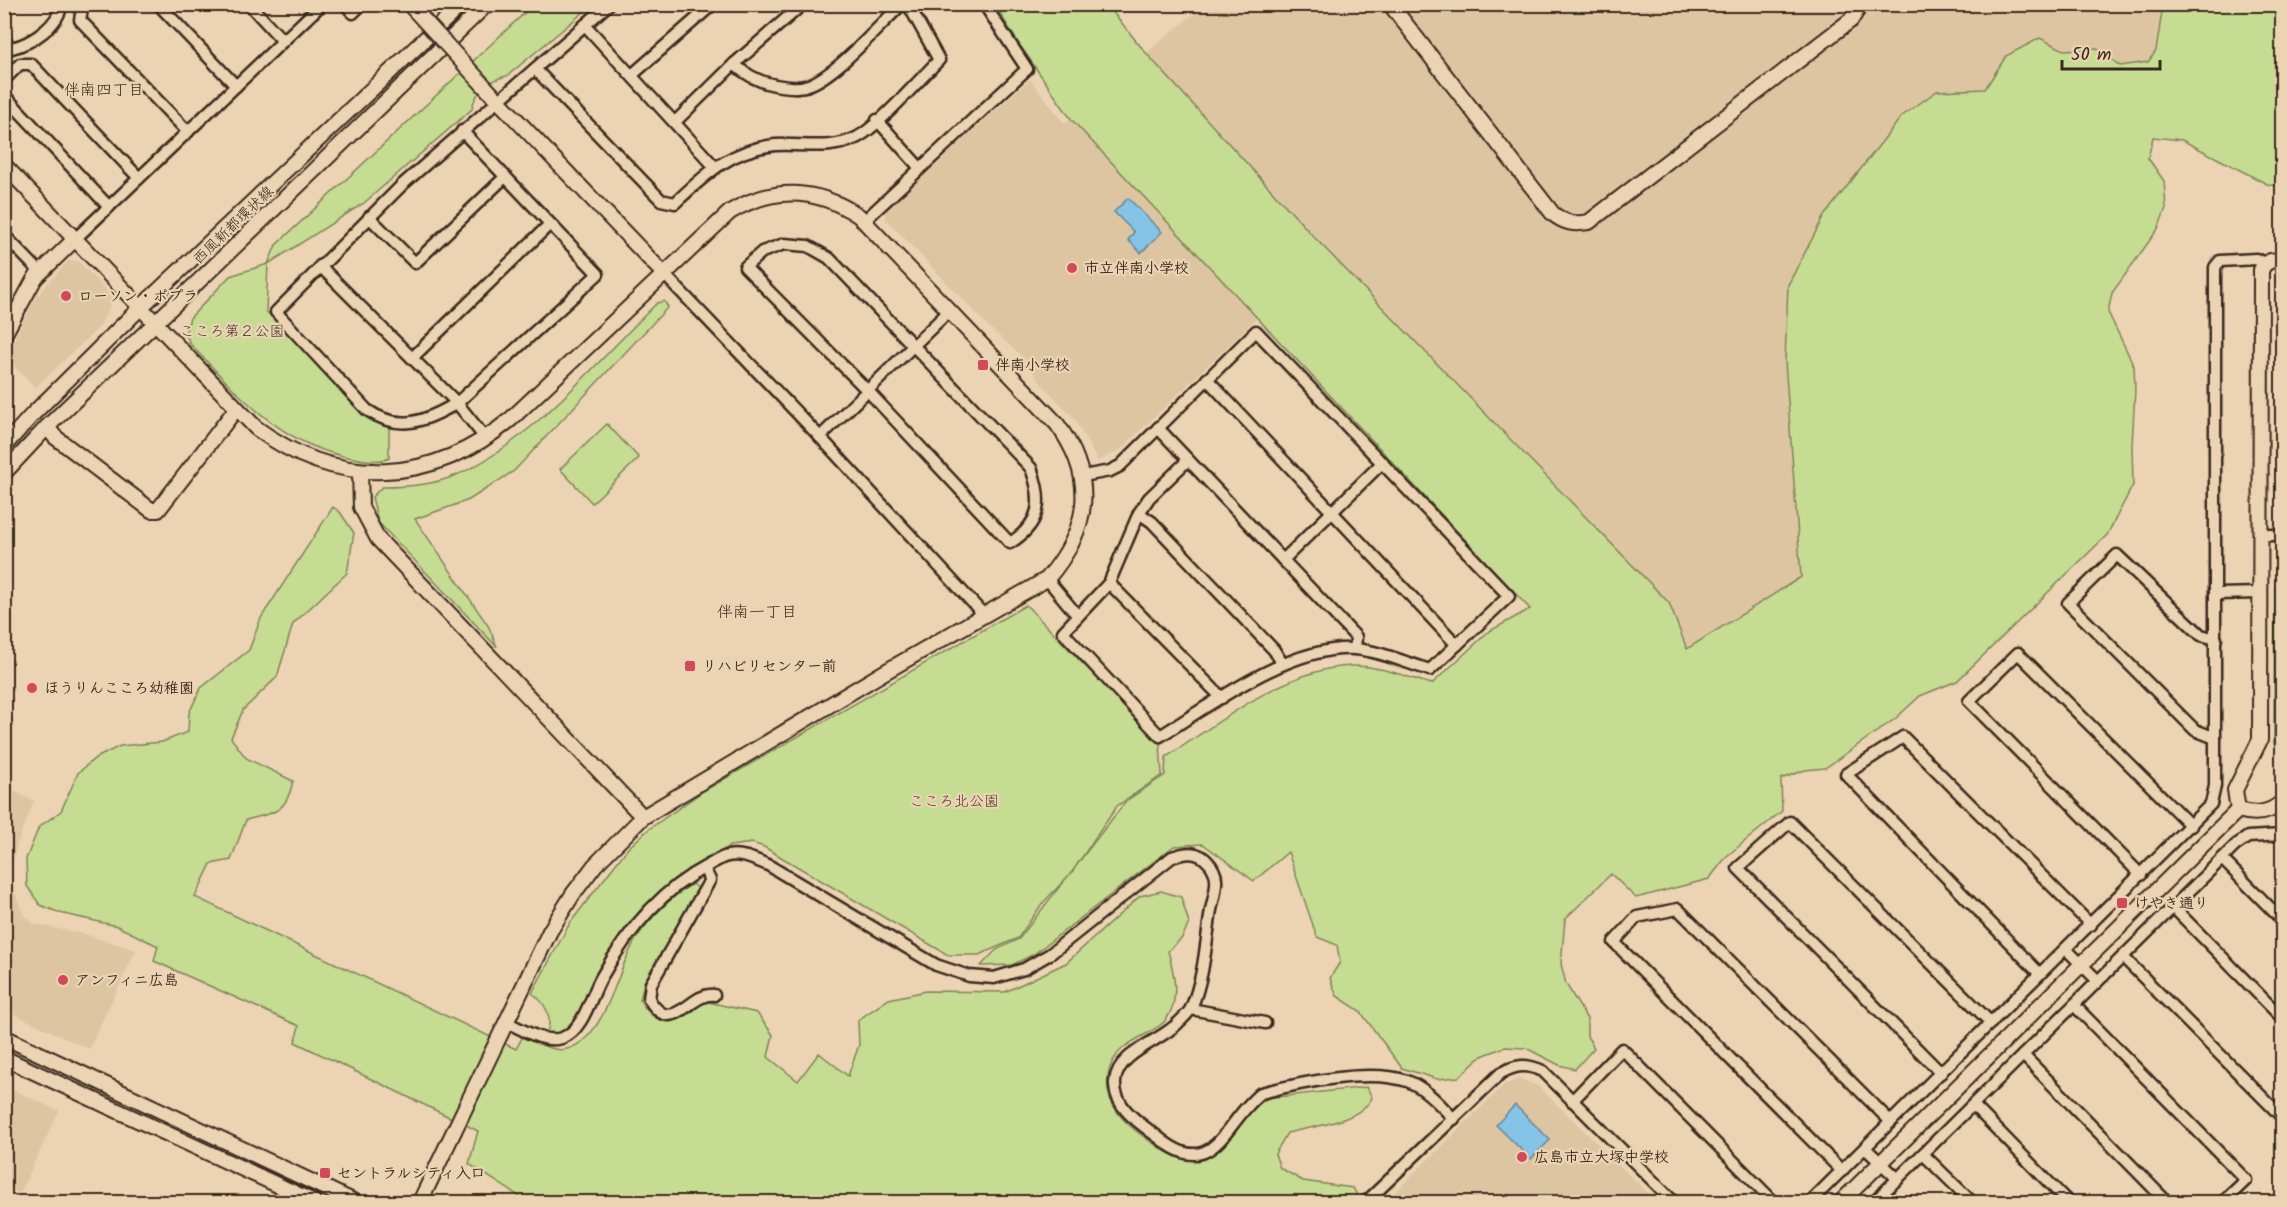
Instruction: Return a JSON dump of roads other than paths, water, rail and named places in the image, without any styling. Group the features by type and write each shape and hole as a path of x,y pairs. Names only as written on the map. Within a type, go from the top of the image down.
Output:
{"street":[{"path":"4,40 12,48 29,44 58,17 62,4"},
{"path":"83,4 80,20 188,132"},
{"path":"158,4 236,86"},
{"path":"249,4 284,41"},
{"path":"5,333 26,290 40,272 322,4"},
{"path":"345,4 353,13 362,4"},
{"path":"409,4 820,437 983,614"},
{"name":"西風新都環状線","path":"4,446 32,414 140,308 462,4"},
{"name":"西風新都環状線","path":"4,473 47,427 154,323 487,4"},
{"path":"462,131 598,274 457,404 441,413 396,424 381,420 367,410 276,312 369,217 462,131 493,95 535,69 609,4"},
{"path":"632,75 713,4"},
{"path":"675,122 735,64 803,4"},
{"path":"735,64 744,74 767,83 790,88 810,85 826,75 902,4"},
{"path":"535,69 661,200 675,203 714,166 746,151 776,145 832,147 858,137 939,60 908,4"},
{"path":"864,221 1027,69 984,4"},
{"path":"1390,4 1553,214 1562,221 1576,225 1589,222 1851,20 1861,4"},
{"path":"585,25 714,166"},
{"path":"4,80 20,64 31,64 139,178"},
{"path":"4,95 109,207"},
{"path":"877,120 919,168"},
{"path":"4,165 256,428 295,453 327,465 360,471 385,472 431,465 453,457 486,439 511,419 730,212 743,204 787,193 818,196 846,207 864,221 1057,424 1070,442 1083,476 1083,507 1079,524 1064,557 1047,579 983,614 643,817 596,865 573,894 550,931 420,1203"},
{"path":"369,217 415,263 505,177"},
{"path":"412,358 550,224"},
{"path":"4,235 40,272"},
{"path":"784,244 808,246 829,258 1031,468 1040,491 1036,514 1022,536 1010,543 868,391 745,267 762,252 784,244"},
{"path":"1810,1203 2211,804 2215,786 2215,267 2220,261 2256,259 2264,263"},
{"path":"2238,810 2235,790 2238,779 2260,740 2262,534 2260,270 2264,263 2270,260 2283,260"},
{"path":"320,266 457,404 486,439"},
{"path":"820,437 950,310"},
{"path":"1083,476 1110,471 1120,466 1256,331 1509,596 1430,670 1355,649 1335,650 1282,663 1160,736 1063,632 1109,583 1139,513 1149,498 1188,460"},
{"path":"1207,379 1457,645"},
{"path":"47,427 55,437 151,510 158,510 236,409"},
{"path":"1158,428 1356,637 1355,649"},
{"path":"1283,560 1383,462"},
{"path":"360,471 361,507 378,539 643,817"},
{"path":"1139,513 1152,522 1274,650 1282,663"},
{"path":"2262,534 2283,535"},
{"path":"2215,738 2195,729 2068,603 2117,555 2201,635 2216,639"},
{"path":"1047,579 1077,615"},
{"path":"1109,583 1222,698"},
{"path":"2216,594 2262,593"},
{"path":"2141,875 1970,701 2018,653 2191,826"},
{"path":"2040,974 1846,774 1903,737 2091,925"},
{"path":"2238,810 2251,813 2272,811 2283,802"},
{"path":"1841,1203 2238,810"},
{"path":"1941,1073 1738,868 1790,822 1991,1023"},
{"path":"1874,1203 2222,859 2248,837 2283,835"},
{"path":"506,1022 550,1040 568,1035 580,1022 599,981 624,940 660,900 704,868 728,856 748,857 768,865 936,965 969,976 994,978 1024,969 1050,954 1172,857 1185,852 1198,854 1209,863 1217,877 1201,969 1191,1009 1162,1037 1134,1052 1122,1066 1115,1081 1118,1099 1130,1114 1170,1147 1185,1154 1200,1156 1215,1147 1248,1104 1261,1093 1366,1075 1388,1076 1409,1082 1429,1094 1454,1119"},
{"path":"2222,859 2283,920"},
{"path":"704,868 710,880 651,984 649,999 661,1012 675,1014 684,1011 698,997 714,995"},
{"path":"2173,907 2283,1018"},
{"path":"1842,1171 1614,942 1637,917 1678,909 1891,1122"},
{"path":"2066,949 2098,981"},
{"path":"2123,957 2283,1117"},
{"path":"2074,1005 2246,1180 2223,1203"},
{"path":"1191,1009 1265,1023"},
{"path":"4,1037 354,1203"},
{"path":"1572,1101 1622,1049 1774,1203"},
{"path":"2023,1055 2167,1203"},
{"path":"4,1058 314,1203"},
{"path":"1366,1203 1501,1072 1514,1066 1529,1065 1544,1071 1674,1203"},
{"path":"1973,1105 2068,1203"},
{"path":"1865,1148 1898,1179"},
{"path":"1923,1154 1972,1203"}],"water":[{"path":"1128,198 1162,232 1141,253 1128,240 1134,232 1114,212"},
{"path":"1515,1105 1550,1140 1531,1159 1496,1125"}],"place":[{"name":"市立伴南小学校","path":"1072,268"},
{"name":"ローソン・ポプラ","path":"66,296"},
{"name":"伴南小学校","path":"983,365"},
{"name":"リハビリセンター前","path":"690,666"},
{"name":"ほうりんこころ幼稚園","path":"32,688"},
{"name":"けやき通り","path":"2122,903"},
{"name":"アンフィニ広島","path":"63,980"},
{"name":"広島市立大塚中学校","path":"1522,1157"},
{"name":"セントラルシティ入口","path":"325,1173"}],"district":[{"name":"伴南四丁目","path":"104,89"},
{"name":"伴南一丁目","path":"757,611"}],"park label":[{"name":"こころ第２公園","path":"232,331"},
{"name":"こころ北公園","path":"954,801"}]}
